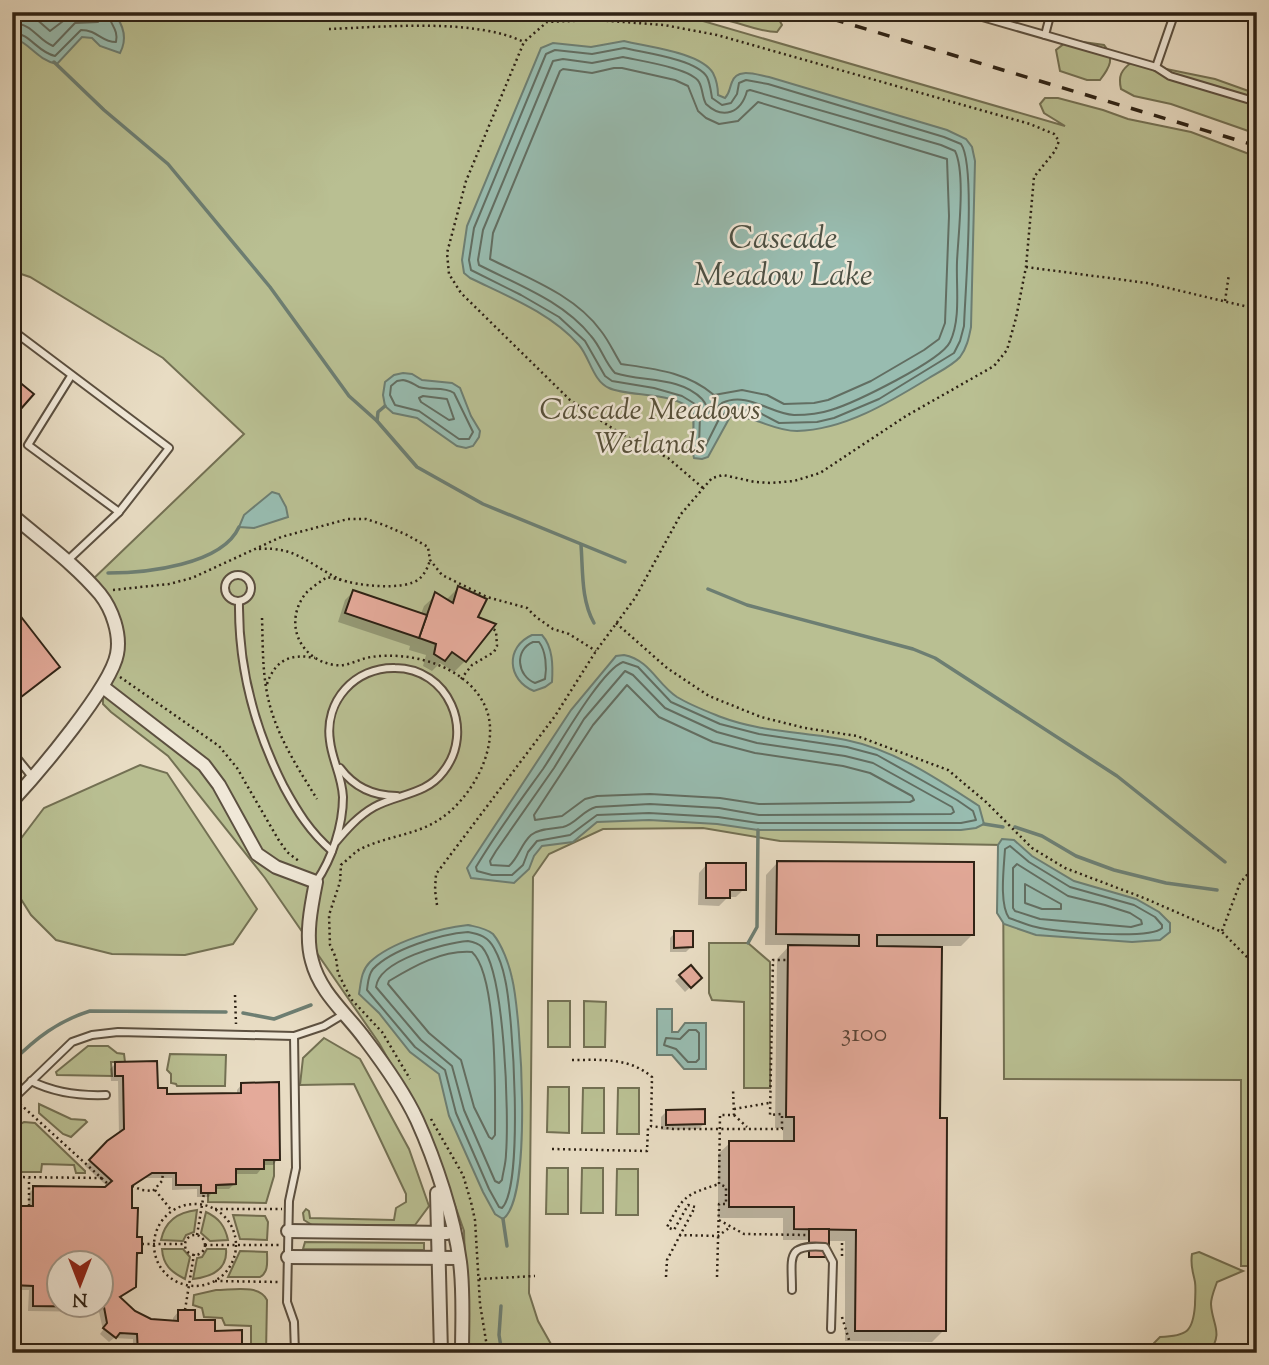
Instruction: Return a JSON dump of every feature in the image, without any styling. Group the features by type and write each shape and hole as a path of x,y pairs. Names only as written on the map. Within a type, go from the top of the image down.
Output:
{"street":[{"path":"12,515 102,596 118,637 117,655 103,687 12,801"},
{"path":"103,687 204,765 219,785 257,854 276,867 320,877 310,913 311,961 323,988 365,1039 416,1118 432,1158 459,1258 463,1295 462,1353"},
{"path":"432,1158 440,1232 441,1353"},
{"path":"288,1245 454,1233"},
{"path":"288,1245 439,1259 459,1258"}],"lane":[{"path":"965,12 1156,67 1170,76 1257,102"},
{"path":"1045,35 1051,12"},
{"path":"1156,67 1175,12"},
{"path":"12,330 169,448 119,512 66,562"},
{"path":"71,376 28,445 119,512"},
{"path":"235,575 247,578 252,586 250,594 239,601 231,599 225,588 228,580 235,575"},
{"path":"239,601 239,629 245,680 269,757 305,823 332,851"},
{"path":"320,877 335,843 343,801 342,782 330,742 330,719 337,701 358,678 378,669 401,668 423,674 439,687 452,705 458,726 456,747 448,766 432,783 414,793 371,808 335,843"},
{"path":"12,752 33,778"},
{"path":"337,763 352,781 362,788 387,796 400,796"},
{"path":"13,1099 72,1042 92,1035 118,1032 294,1035 311,1032 344,1014"},
{"path":"294,1035 296,1168 288,1209 287,1302 294,1322 295,1353"},
{"path":"31,1081 44,1088 66,1093 106,1095"},
{"path":"792,1290 792,1256 797,1249 807,1246 825,1247 833,1262 831,1329"}],"path":[{"path":"437,905 436,874 555,716 654,565 681,514 712,478 723,475 771,483 793,481 820,473 906,416 994,366 1007,350 1026,267 1034,177 1055,151 1059,141 1054,134 717,35 664,25 596,20 547,23 524,42 466,181 447,253 449,274 461,293 570,400 618,432 668,458 703,488"},
{"path":"329,29 419,26 483,30 496,31 524,42"},
{"path":"1026,267 1147,283 1257,309"},
{"path":"1225,301 1229,274"},
{"path":"102,596 115,589 169,584 192,578 281,537 348,519 366,519 428,547 430,560 426,573 417,581 405,585 364,584 327,577 307,592 296,612 297,638 302,646 318,658"},
{"path":"257,549 278,547 341,580"},
{"path":"430,560 442,575 454,582 487,597 527,608 553,629 569,634 596,650"},
{"path":"262,618 266,687 270,706 282,738 317,800"},
{"path":"616,623 667,668 709,696 772,720 857,736 948,770 986,802 1032,848 1065,868 1222,932 1249,959 1257,972"},
{"path":"461,679 472,665 494,652 497,640 496,631 492,628"},
{"path":"266,687 277,664 289,656 302,655 336,665 346,665 363,658 398,655 434,663 461,679 484,703 490,719 491,733 483,767 463,797 436,822 358,851 341,865 340,882 329,915 330,945 336,958"},
{"path":"112,671 219,746 237,768 287,852 320,877 340,882"},
{"path":"1222,932 1240,883 1257,863"},
{"path":"651,1126 673,1129 782,1129 782,1114 770,1115 773,960 786,960"},
{"path":"235,995 236,1028"},
{"path":"552,1149 647,1151 648,1128 651,1126 652,1077 622,1061 572,1060"},
{"path":"733,1088 734,1115"},
{"path":"13,1099 108,1184"},
{"path":"734,1110 770,1103"},
{"path":"719,1184 720,1115 734,1115 749,1129"},
{"path":"155,1190 162,1181 163,1173"},
{"path":"12,1177 102,1178"},
{"path":"29,1178 29,1206"},
{"path":"666,1277 667,1259 695,1207 688,1205 674,1230 667,1227 680,1202 690,1194 719,1184 726,1187 726,1204 719,1204 717,1277"},
{"path":"132,1186 142,1190 155,1190"},
{"path":"155,1190 172,1211"},
{"path":"197,1235 204,1193"},
{"path":"212,1281 229,1268 234,1255 233,1229 225,1217 202,1204 189,1204 172,1211 157,1227 154,1244 160,1266 169,1276 189,1285 212,1281 288,1282"},
{"path":"215,1209 288,1209"},
{"path":"719,1220 744,1234 806,1235"},
{"path":"679,1235 718,1236 731,1227"},
{"path":"197,1235 203,1238 205,1245 202,1252 194,1254 187,1250 185,1244 190,1236 197,1235"},
{"path":"842,1243 842,1256"},
{"path":"142,1244 185,1244"},
{"path":"205,1245 288,1245"},
{"path":"185,1310 194,1254"},
{"path":"488,1353 479,1279 535,1276"},
{"path":"842,1308 842,1321 853,1353"}],"green space":[{"name":"Cascade Meadows Wetlands","path":"12,12 672,12 1065,126 1044,113 1040,104 1045,98 1058,98 1128,119 1191,132 1257,157 1257,1266 1241,1266 1241,1080 1004,1079 1003,845 780,841 703,828 603,829 549,854 533,877 529,1293 538,1321 556,1353 468,1353 464,1231 428,1129 379,1043 265,878 168,756 103,704 103,687 118,637 89,583 244,434 163,358 30,277 12,271"},
{"path":"714,12 769,12 777,16 782,25 777,32 762,30 716,19"},
{"path":"1076,41 1104,45 1110,62 1100,80 1087,80 1060,71 1056,50 1065,43"},
{"path":"1132,62 1215,79 1257,94 1257,134 1171,104 1134,96 1121,89 1121,74"},
{"path":"140,765 167,773 257,909 233,944 185,955 112,954 56,940 31,915 14,888 13,849 44,808"},
{"path":"709,943 748,943 770,962 770,1088 744,1088 744,1002 712,1000 709,993"},
{"path":"548,1001 570,1001 570,1047 548,1047"},
{"path":"584,1001 606,1002 605,1047 584,1047"},
{"path":"324,1038 360,1059 409,1149 429,1206 415,1225 312,1225 304,1220 303,1213 306,1209 310,1218 394,1220 396,1208 406,1202 406,1194 354,1084 300,1085 303,1058"},
{"path":"88,1046 108,1046 117,1053 124,1054 125,1062 111,1062 112,1076 57,1075 56,1072"},
{"path":"170,1054 226,1055 225,1086 177,1086 171,1083 171,1074 167,1070"},
{"path":"548,1087 569,1087 569,1133 547,1132"},
{"path":"583,1088 604,1088 604,1133 582,1133"},
{"path":"618,1088 639,1088 639,1134 617,1134"},
{"path":"39,1104 71,1119 87,1122 71,1137 63,1134 39,1113"},
{"path":"24,1122 35,1123 85,1173 76,1173 74,1165 42,1164 41,1172 12,1172 12,1128"},
{"path":"264,1160 274,1160 274,1176 266,1203 208,1202 208,1193 216,1185 236,1184 236,1169 264,1169"},
{"path":"547,1168 568,1168 568,1214 546,1214"},
{"path":"582,1168 603,1168 603,1213 581,1213"},
{"path":"617,1169 638,1169 638,1215 616,1215"},
{"path":"197,1210 194,1232 186,1235 183,1241 161,1240 173,1219"},
{"path":"206,1212 221,1223 228,1240 210,1241 201,1233"},
{"path":"233,1215 265,1216 268,1222 267,1240 240,1239"},
{"path":"305,1242 424,1243 424,1250 303,1249"},
{"path":"162,1249 183,1249 190,1257 185,1279 169,1267"},
{"path":"207,1249 226,1249 224,1262 217,1271 193,1279 197,1258 202,1257"},
{"path":"240,1251 267,1252 267,1266 263,1275 228,1277"},
{"path":"1199,1252 1243,1271 1217,1282 1211,1304 1216,1334 1213,1346 1209,1353 1155,1353 1154,1343 1160,1337 1182,1334 1190,1327 1194,1314 1195,1291 1191,1258 1192,1254"},
{"path":"216,1290 252,1290 267,1300 266,1353 251,1353 251,1326 225,1325 222,1318 204,1317 202,1308 193,1305 194,1295"}],"water":[{"path":"12,12 113,12 123,31 124,42 120,53 100,46 92,38 82,37 57,64 49,62 24,43 12,38"},
{"name":"Cascade Meadow Lake","path":"624,41 672,51 697,60 713,73 718,95 725,98 735,77 743,73 753,74 947,130 966,139 972,147 975,161 971,327 960,357 882,405 832,426 797,431 780,429 748,418 730,417 708,457 694,458 693,414 684,404 609,388 595,375 583,350 568,334 542,314 464,273 462,260 467,226 541,48 553,43 591,47"},
{"path":"412,374 422,380 452,383 460,388 480,431 473,446 457,446 417,418 393,413 385,406 385,382 394,375"},
{"path":"272,492 279,494 288,517 254,528 239,527 244,515"},
{"path":"532,635 542,635 552,657 552,682 534,691 519,679 514,672 513,663 517,647"},
{"path":"624,655 647,667 677,697 721,717 767,729 846,740 899,758 979,806 984,824 961,830 758,830 717,824 649,820 597,822 573,842 542,846 529,869 514,883 471,878 467,868 571,710 616,656"},
{"path":"1002,839 1014,840 1032,856 1074,881 1136,899 1159,912 1170,923 1170,932 1160,940 1132,942 1036,935 1004,924 997,913 998,845"},
{"path":"468,925 493,934 502,949 512,978 519,1028 521,1143 518,1178 512,1204 503,1219 495,1214 483,1192 449,1116 439,1074 410,1052 379,1013 359,994 365,969 370,962 390,948 443,929"},
{"path":"657,1009 672,1009 672,1032 678,1032 685,1023 706,1023 706,1069 684,1069 672,1055 657,1055"}],"building":[{"path":"12,376 34,394 12,419"},
{"path":"458,586 487,599 478,617 496,624 466,662 452,652 445,661 434,654 436,644 419,638 435,592 453,603"},
{"path":"353,590 427,615 419,638 345,613"},
{"path":"22,618 60,667 12,704 12,626"},
{"path":"777,861 974,862 974,935 877,935 877,946 942,947 940,1118 947,1118 946,1331 855,1331 856,1230 794,1229 794,1207 729,1207 729,1141 794,1141 794,1117 786,1117 788,945 859,946 859,935 776,934"},
{"path":"706,863 746,863 746,890 730,890 730,898 706,898"},
{"path":"674,931 693,931 693,947 674,948"},
{"path":"691,965 702,978 691,988 679,975"},
{"path":"157,1061 158,1088 167,1088 167,1094 241,1093 241,1083 279,1082 280,1160 264,1160 264,1169 236,1169 236,1184 216,1185 216,1193 201,1193 201,1185 176,1185 176,1173 152,1173 132,1186 132,1208 138,1208 137,1237 142,1237 142,1253 137,1253 136,1287 120,1297 135,1311 151,1319 178,1321 178,1310 195,1310 195,1320 215,1320 215,1331 242,1330 242,1353 138,1353 137,1334 120,1333 116,1338 103,1328 106,1320 116,1320 116,1250 46,1250 46,1306 33,1306 33,1286 12,1285 12,1206 33,1206 33,1186 105,1187 112,1181 89,1160 107,1141 124,1129 123,1076 115,1076 115,1062"},
{"path":"705,1109 705,1124 666,1125 666,1110"},
{"path":"809,1229 829,1229 829,1257 809,1257"}],"waterway":[{"path":"54,62 104,110 168,164 270,287 349,396 377,421 417,467 483,504 625,562"},
{"path":"377,421 378,412 385,406"},
{"path":"108,573 162,568 200,558 230,540 239,527"},
{"path":"581,545 585,595 594,623"},
{"path":"708,589 747,605 913,649 935,658 1117,776 1225,862"},
{"path":"984,824 1003,827"},
{"path":"1015,827 1042,836 1076,856 1114,870 1166,883 1217,890"},
{"path":"748,943 757,927 758,830"},
{"path":"243,1013 274,1019 311,1005"},
{"path":"12,1062 48,1031 90,1011 226,1012"},
{"path":"503,1219 507,1246"},
{"path":"501,1306 499,1335 502,1353"}],"railway":[{"path":"809,12 1257,146"}]}
